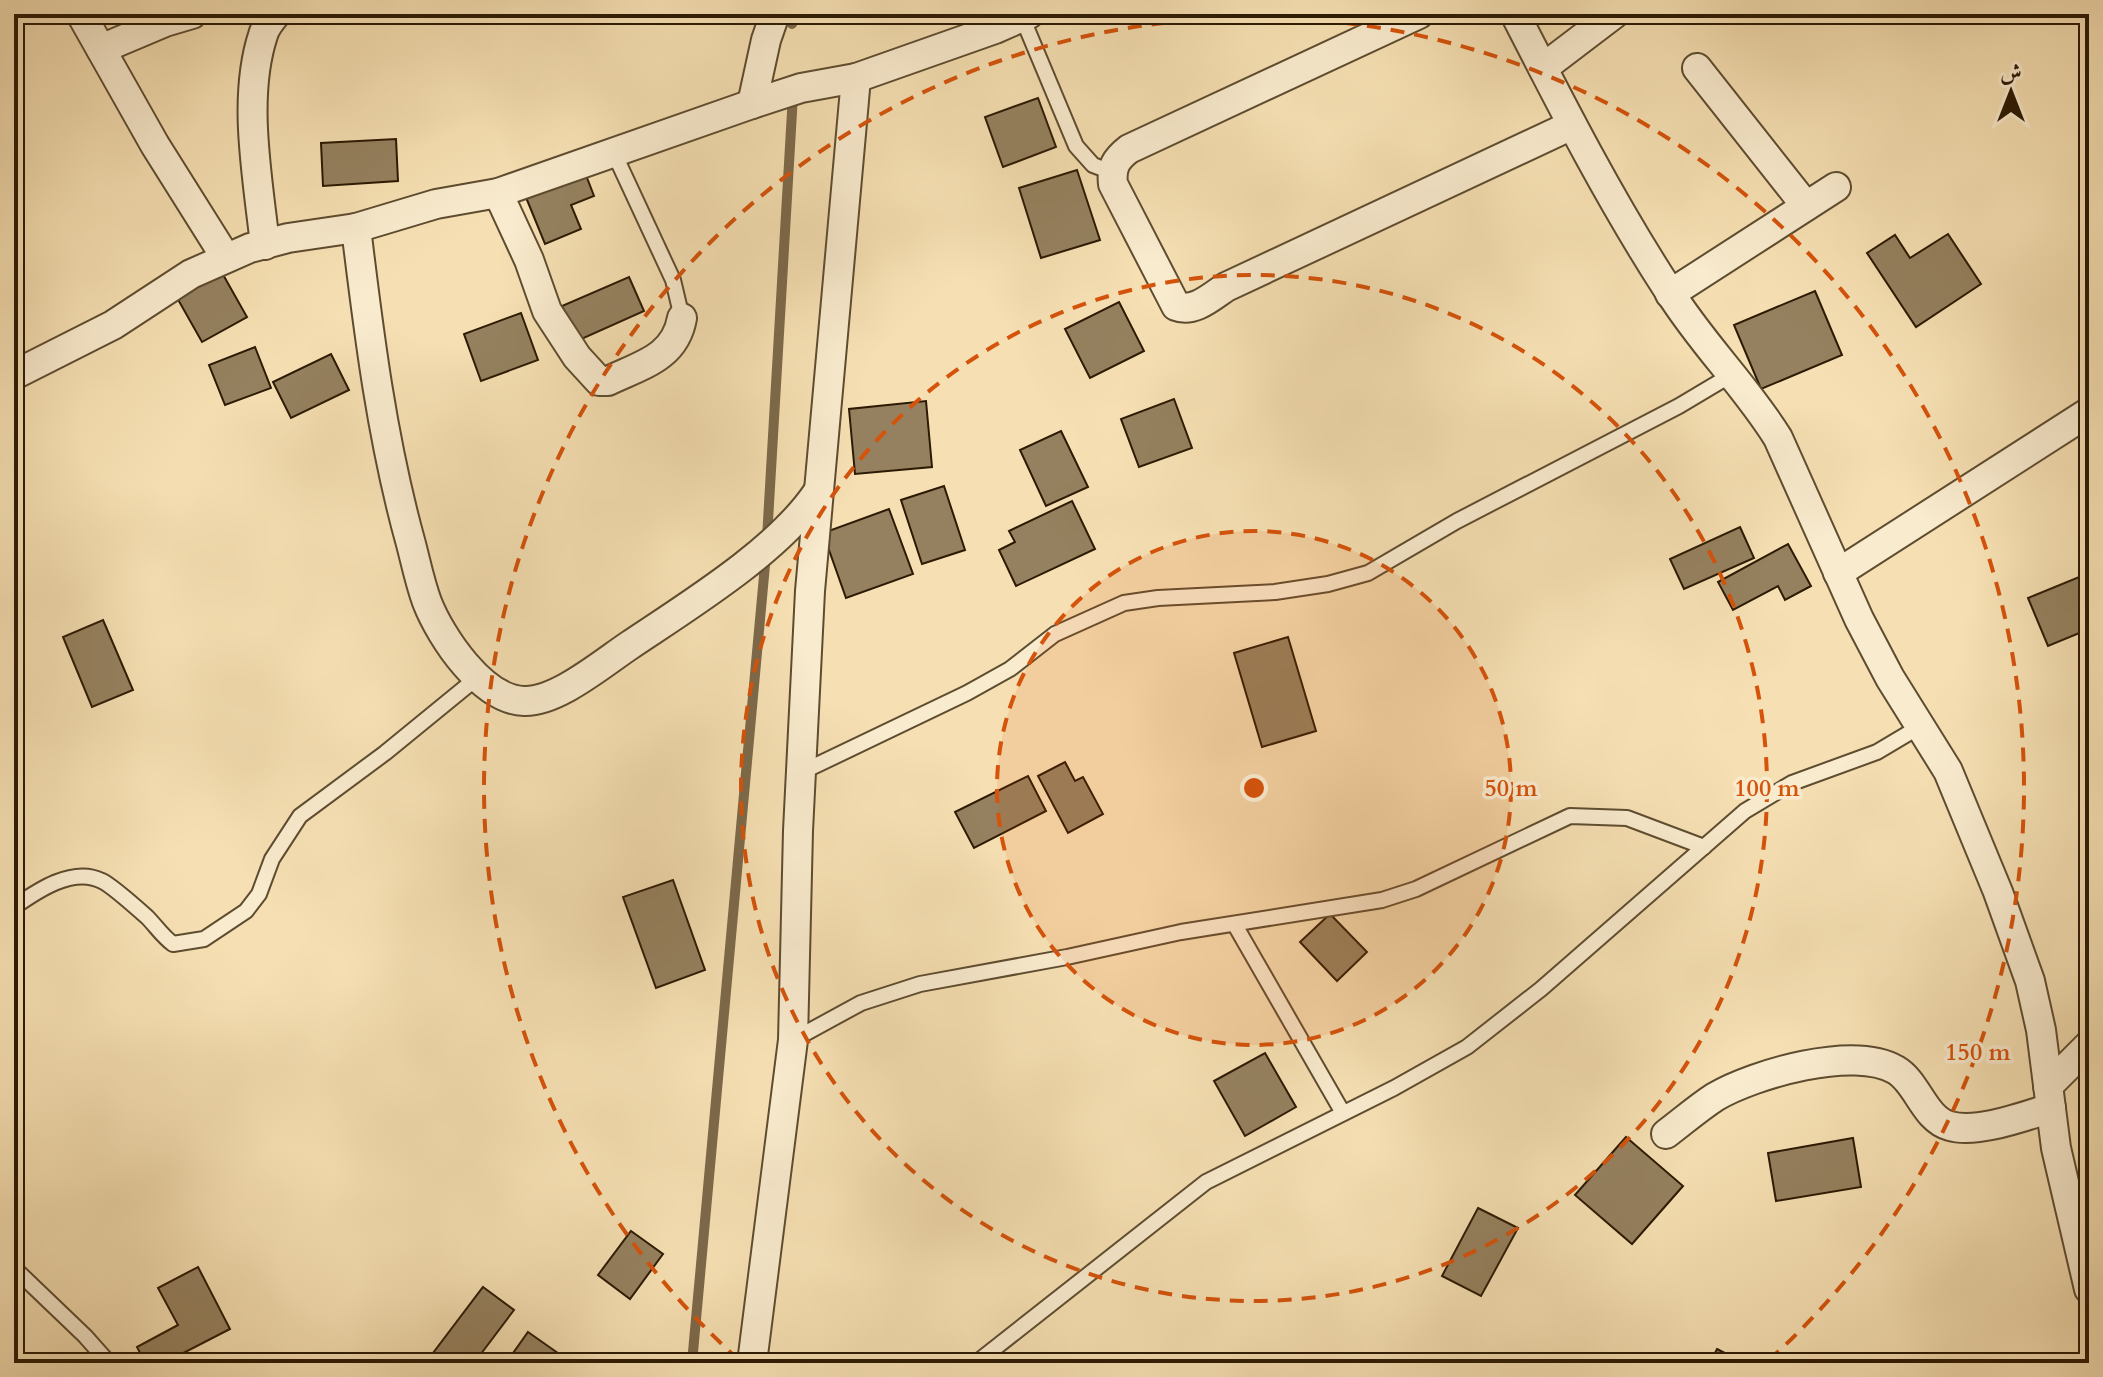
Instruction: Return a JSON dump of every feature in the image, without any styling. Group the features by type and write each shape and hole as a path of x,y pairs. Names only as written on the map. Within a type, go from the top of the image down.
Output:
{"street":[{"path":"81,14 155,145 226,258"},
{"path":"101,49 192,14"},
{"path":"265,245 253,130 254,93 263,32 276,14"},
{"path":"752,104 775,14"},
{"path":"1419,14 1129,149 1117,158 1113,168 1113,184 1176,306 1183,309 1194,307 1226,287 1572,125"},
{"path":"1515,14 1572,125 1670,294 1761,410 1778,438 1838,573 1884,666 1948,771 2030,981 2041,1030 2056,1148 2089,1289"},
{"path":"1543,68 1614,14"},
{"path":"14,375 113,325 191,274 250,248 288,238 356,228 436,204 498,193 801,88 856,78 1025,16"},
{"path":"1697,68 1806,206"},
{"path":"752,1363 793,1040 800,773 817,493 856,78"},
{"path":"1670,294 1836,187"},
{"path":"498,193 535,274 547,311 577,357 599,381 608,381 661,355 674,344 682,318"},
{"path":"356,228 376,385 401,506 428,603 448,641 491,691 508,699 527,701 545,697 574,682 724,579 787,528 806,510 817,493"},
{"path":"1838,573 2089,412"},
{"path":"1666,1134 1716,1097 1766,1076 1803,1066 1847,1061 1870,1061 1898,1071 1937,1119 1955,1127 1974,1127 2050,1097 2089,1045"}],"lane":[{"path":"1025,16 1083,156 1101,168 1113,168"},
{"path":"614,153 673,280 682,318"},
{"path":"800,773 967,693 1010,669 1055,634 1124,603 1158,598 1275,592 1328,584 1368,573 1457,521 1679,406 1731,375"},
{"path":"14,907 67,879 92,878 101,880 115,891 173,944 204,939 246,911 259,894 272,859 300,816 385,753 478,677"},
{"path":"976,1363 1206,1182 1394,1088 1467,1047 1541,989 1745,811 1792,783 1877,752 1919,727"},
{"path":"793,1040 861,1003 920,984 1181,932 1382,900 1416,889 1570,816 1627,818 1704,847"},
{"path":"1235,925 1343,1113"},
{"path":"14,1268 109,1363"}],"building":[{"path":"1038,98 1056,147 1003,167 985,117"},
{"path":"396,139 398,181 323,186 321,143"},
{"path":"584,170 594,196 571,205 581,229 545,244 525,195"},
{"path":"1077,170 1100,240 1041,258 1019,188"},
{"path":"1948,234 1981,284 1916,327 1867,253 1895,235 1910,258"},
{"path":"221,271 247,317 202,342 176,296"},
{"path":"629,277 644,311 577,341 562,306"},
{"path":"1815,291 1842,355 1761,389 1734,325"},
{"path":"1119,302 1144,351 1090,378 1065,329"},
{"path":"521,313 538,360 481,381 464,334"},
{"path":"255,347 271,388 225,405 209,365"},
{"path":"331,354 349,390 291,418 273,382"},
{"path":"1174,399 1192,448 1139,467 1121,419"},
{"path":"926,401 932,467 855,474 849,409"},
{"path":"1061,431 1088,487 1046,506 1020,450"},
{"path":"944,486 965,550 922,564 901,500"},
{"path":"1072,501 1095,549 1016,586 999,550 1015,542 1009,531"},
{"path":"889,509 913,574 846,598 823,533"},
{"path":"1740,527 1754,558 1684,589 1670,559"},
{"path":"1788,544 1811,586 1785,600 1778,586 1733,610 1718,582"},
{"path":"2089,573 2089,629 2048,646 2028,598"},
{"path":"103,620 133,690 92,707 63,637"},
{"path":"1288,637 1316,731 1262,747 1234,653"},
{"path":"1065,762 1075,781 1083,777 1103,814 1068,833 1038,776"},
{"path":"1028,776 1046,811 974,848 955,812"},
{"path":"673,880 705,970 656,988 623,897"},
{"path":"1330,914 1367,952 1337,981 1300,942"},
{"path":"1265,1053 1296,1107 1245,1136 1214,1081"},
{"path":"1626,1137 1683,1186 1632,1244 1575,1195"},
{"path":"1853,1138 1861,1187 1776,1201 1768,1153"},
{"path":"1478,1208 1518,1228 1481,1296 1442,1276"},
{"path":"631,1231 663,1254 630,1299 598,1275"},
{"path":"198,1267 230,1329 164,1363 145,1363 137,1347 178,1325 158,1288"},
{"path":"483,1287 514,1310 474,1363 439,1363 430,1357"},
{"path":"528,1332 572,1363 506,1363"},
{"path":"1717,1349 1744,1363 1710,1363"},
{"path":"89,1352 102,1363 79,1363"},
{"path":"2056,1353 2058,1363 1977,1363"}],"waterway":[{"path":"792,24 798,14"},
{"path":"767,538 793,95"},
{"path":"692,1363 766,554"}]}
